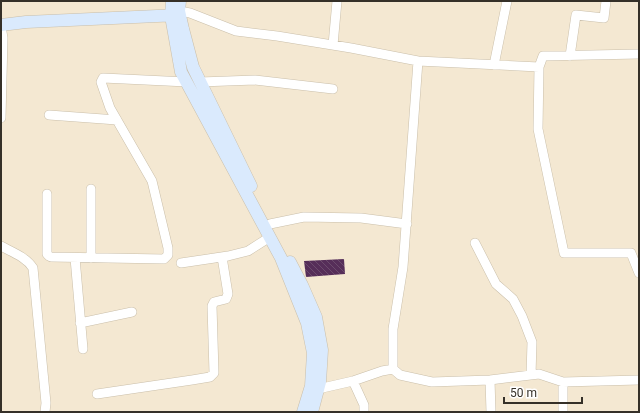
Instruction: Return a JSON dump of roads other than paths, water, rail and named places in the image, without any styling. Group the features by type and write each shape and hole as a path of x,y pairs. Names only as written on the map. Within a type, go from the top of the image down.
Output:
{"street":[{"path":"333,45 337,1"},
{"path":"494,65 507,1"},
{"path":"570,56 576,15 604,18 606,1"},
{"path":"176,9 193,67 270,224 302,285 316,317 322,350 320,382 312,412"},
{"path":"176,9 181,72 281,258 307,323 313,352 311,386 303,412"},
{"path":"1,118 3,38 1,30 26,22 176,9 236,31 333,45 418,62 539,67"},
{"path":"639,54 543,56 539,67 538,129 564,252 631,252 637,260 639,272"},
{"path":"393,369 393,329 403,267 418,62"},
{"path":"47,194 47,254 49,256 74,258 164,259 168,255 168,248 152,181 110,108 101,82 103,78 187,82"},
{"path":"200,82 255,80 333,89"},
{"path":"49,115 117,120"},
{"path":"91,189 92,258"},
{"path":"270,224 304,217 361,218 407,224"},
{"path":"181,263 222,257 248,251 270,238"},
{"path":"475,243 496,284 513,299 522,316 532,342 532,375"},
{"path":"1,246 29,262 33,268 46,403 45,412"},
{"path":"97,394 210,377 214,373 212,306 214,302 226,299 228,294 222,257"},
{"path":"74,258 83,349"},
{"path":"80,323 132,312"},
{"path":"318,390 353,381 382,370 393,369 400,375 432,382 490,380 539,374 563,382 639,380"},
{"path":"490,380 491,412"},
{"path":"353,381 364,406 364,412"},
{"path":"563,382 563,412"}]}
